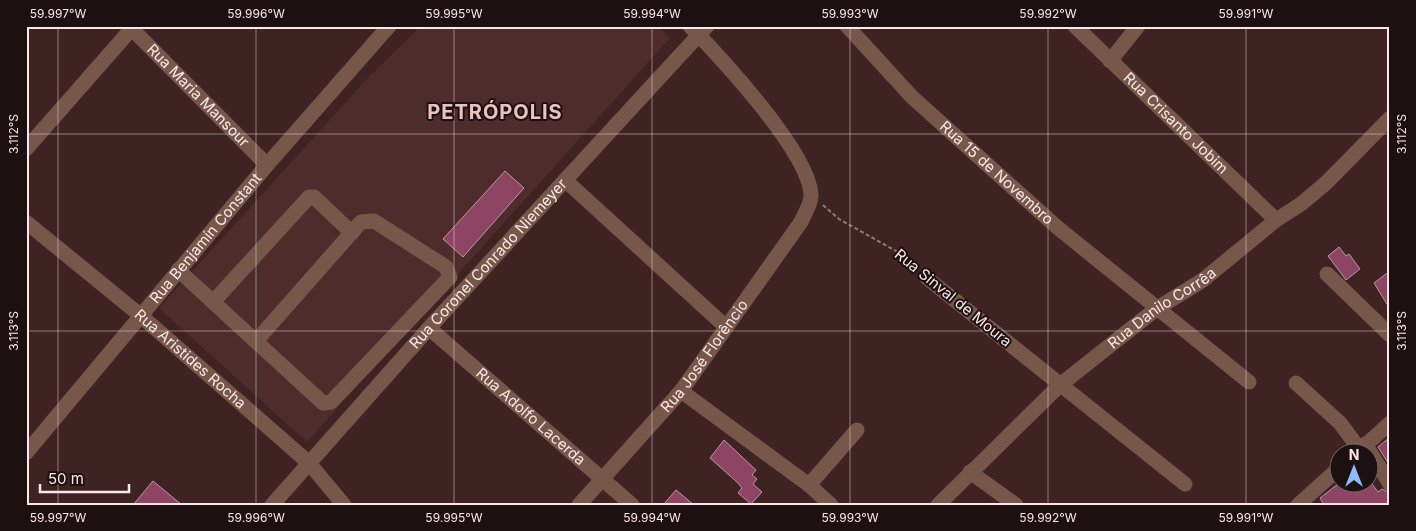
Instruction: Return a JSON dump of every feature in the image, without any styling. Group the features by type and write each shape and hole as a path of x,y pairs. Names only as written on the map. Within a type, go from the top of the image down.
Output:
{"street":[{"name":"Rua Benjamín Constant","path":"26,453 267,165 389,26"},
{"name":"Rua 15 de Novembro","path":"847,26 912,97 1058,228 1156,309 1250,382"},
{"name":"Rua Crisanto Jobim","path":"1075,26 1276,220"},
{"path":"1110,60 1138,26"},
{"name":"Rua Maria Mansour","path":"131,27 267,165"},
{"path":"26,149 131,27"},
{"path":"698,29 779,128 805,169 812,196"},
{"name":"Rua Coronel Conrado Niemeyer","path":"272,505 565,180 698,29"},
{"name":"Rua Danilo Corrêa","path":"938,505 1060,385 1156,309 1203,280 1276,220 1301,204 1388,124"},
{"path":"565,180 726,327"},
{"name":"Rua José Florêncio","path":"579,505 681,391 801,222 812,196"},
{"path":"213,302 309,197 314,197 352,233"},
{"path":"178,270 323,403 327,404 450,277 446,267 374,221 361,222 256,341"},
{"name":"Rua Aristides Rocha","path":"26,222 140,315 309,464 344,505"},
{"path":"1327,274 1390,336"},
{"name":"Rua Sinval de Moura","path":"927,278 1185,484"},
{"name":"Rua Adolfo Lacerda","path":"430,328 632,505"},
{"path":"1296,384 1340,422 1356,444"},
{"path":"681,391 809,485 831,505"},
{"path":"1366,444 1390,424"},
{"path":"809,485 857,430"},
{"path":"1378,470 1390,484"},
{"path":"970,472 1016,505"},
{"path":"1298,505 1328,478"}],"path":[{"name":"Rua Sinval de Moura","path":"812,196 839,219 912,260 927,278"}],"shaded area":[{"path":"421,26 658,26 670,38 307,442 159,308 365,81"}],"building":[{"path":"505,171 524,188 463,257 443,239"},
{"path":"1339,247 1346,256 1349,254 1360,269 1346,280 1328,256"},
{"path":"1390,271 1390,309 1374,283"},
{"path":"1390,437 1390,466 1378,447"},
{"path":"724,440 756,470 752,475 757,479 753,484 762,492 751,504 738,493 742,488 738,483 710,458"},
{"path":"153,481 182,505 133,505"},
{"path":"1382,489 1390,493 1390,505 1324,505 1320,498 1328,492 1328,494 1378,494"},
{"path":"676,490 694,505 663,505"}],"district":[{"name":"PETRÓPOLIS","path":"495,112"}]}
